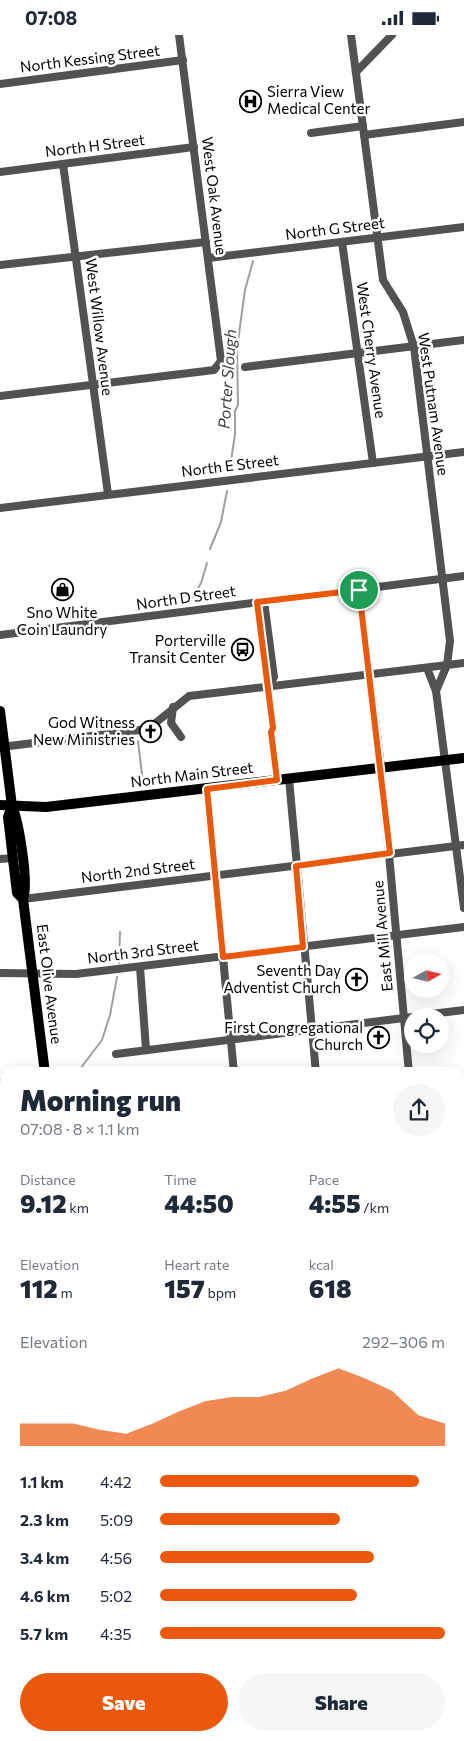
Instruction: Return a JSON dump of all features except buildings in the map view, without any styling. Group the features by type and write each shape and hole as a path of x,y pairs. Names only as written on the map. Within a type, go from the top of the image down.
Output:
{"main road":[{"path":"0,711 2,747 12,805"},
{"name":"North Main Street","path":"0,805 46,807 464,757"},
{"name":"East Olive Avenue","path":"12,805 8,817 12,858 17,893 23,899"},
{"name":"East Olive Avenue","path":"12,805 17,818 24,874 26,891 23,899 44,1067"}],"street":[{"name":"West Oak Avenue","path":"93,384 214,370 221,361 179,35"},
{"name":"West Putnam Avenue","path":"351,35 383,279 403,312 414,347 450,641 447,665 436,691"},
{"path":"356,69 392,35"},
{"name":"North Kessing Street","path":"0,84 183,60"},
{"path":"364,135 464,122"},
{"path":"312,133 363,126"},
{"name":"North H Street","path":"0,172 194,147"},
{"name":"West Willow Avenue","path":"63,164 108,494"},
{"name":"North G Street","path":"208,258 464,227"},
{"path":"0,265 76,255 206,242"},
{"name":"West Cherry Avenue","path":"342,242 373,463"},
{"path":"245,367 464,340"},
{"path":"0,396 93,384"},
{"name":"North E Street","path":"0,508 464,452"},
{"name":"North D Street","path":"0,635 464,576"},
{"name":"East Mill Avenue","path":"359,590 381,767 397,935 409,1008"},
{"path":"260,601 277,780"},
{"path":"2,747 148,729 189,696 370,676 464,663"},
{"name":"West Putnam Avenue","path":"427,668 436,691 464,908"},
{"path":"173,707 171,723 181,737"},
{"path":"288,779 315,1067"},
{"path":"207,789 234,1067"},
{"name":"North 2nd Street","path":"23,899 464,845"},
{"path":"0,859 12,858"},
{"name":"North 3rd Street","path":"0,973 33,975 76,974 464,927"},
{"path":"140,967 146,1049"},
{"path":"449,1012 464,1010"},
{"path":"116,1053 404,1018"},
{"name":"East Mill Avenue","path":"409,1067 410,1053"}],"waterway":[{"name":"Porter Slough","path":"230,468 235,434 235,411 238,405 237,348 245,290 253,261"},
{"name":"Porter Slough","path":"210,549 221,522 227,491"},
{"name":"Porter Slough","path":"193,598 201,583 207,563"},
{"name":"Porter Slough","path":"138,741 143,783"},
{"name":"Porter Slough","path":"119,963 120,932"},
{"name":"Porter Slough","path":"82,1067 102,1040 110,1015 117,977"}],"place":[{"name":"Sierra View Medical Center","path":"251,101"},
{"name":"Sno White Coin Laundry","path":"62,590"},
{"name":"Porterville Transit Center","path":"242,650"},
{"name":"God Witness New Ministries","path":"151,732"},
{"name":"Seventh Day Adventist Church","path":"357,980"},
{"name":"First Congregational Church","path":"379,1037"}],"route":[{"path":"359,590 390,853 296,866 303,947 223,957 207,789 277,780 271,732 273,728 257,602 359,590"}]}
